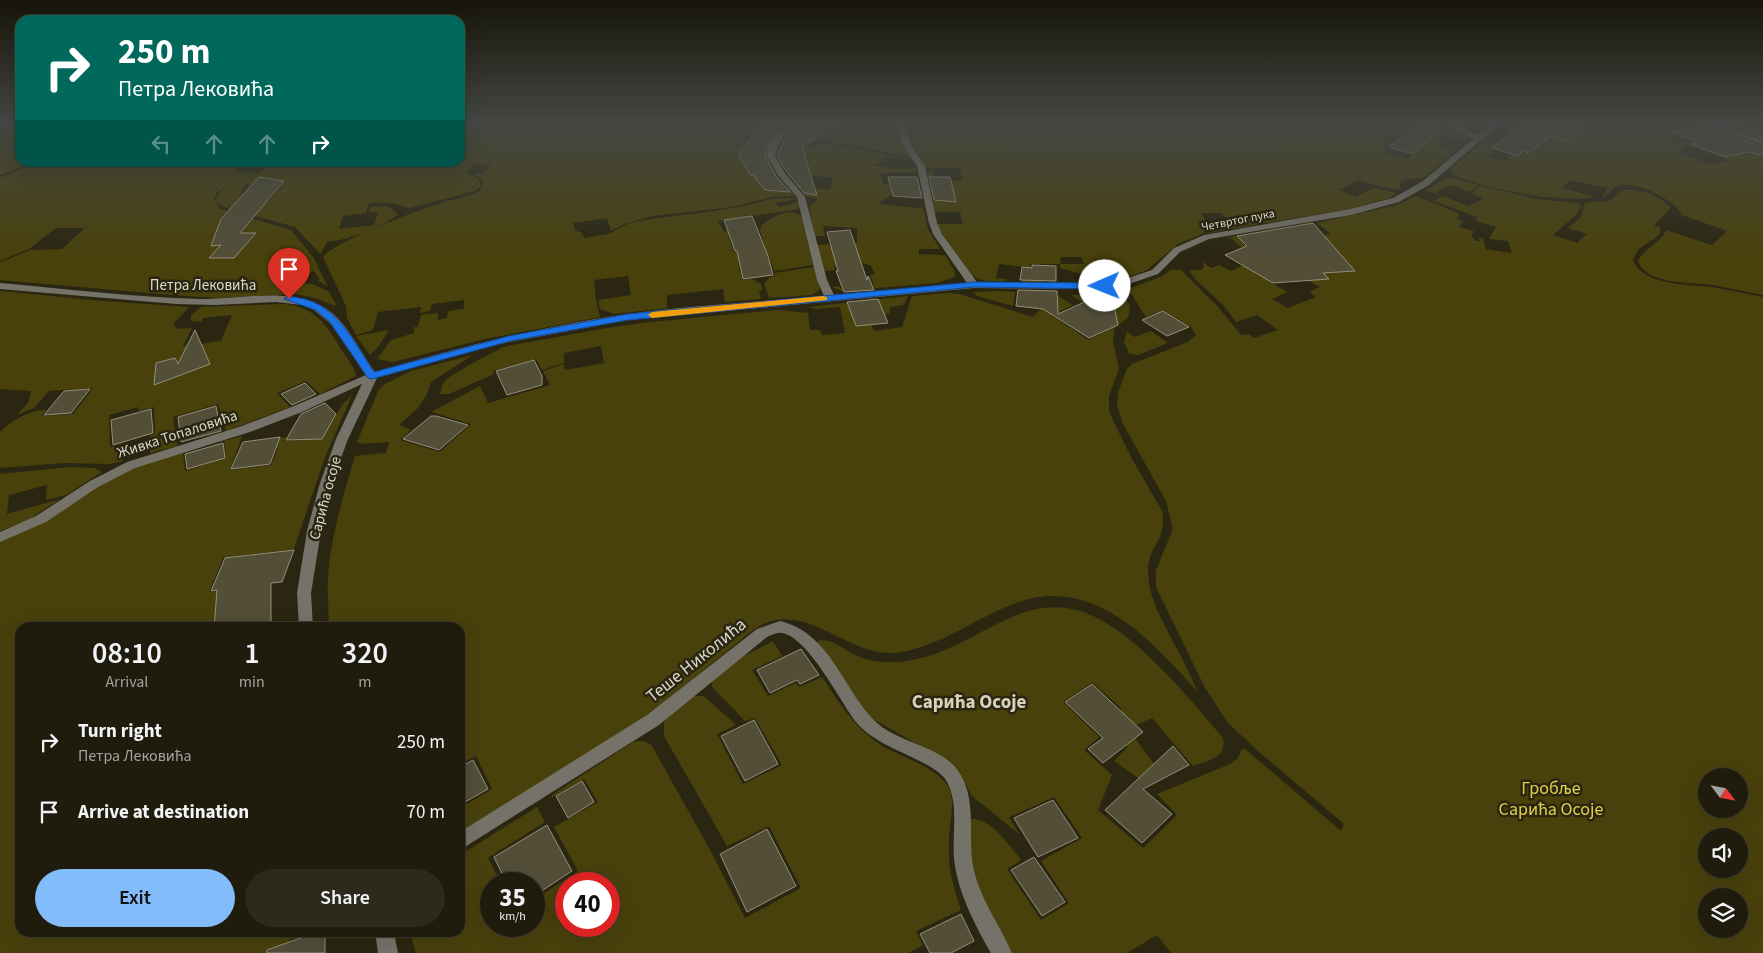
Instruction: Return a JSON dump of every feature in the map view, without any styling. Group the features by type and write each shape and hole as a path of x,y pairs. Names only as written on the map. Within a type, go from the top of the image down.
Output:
{"street":[{"path":"778,166 801,197 822,280 830,298"},
{"path":"921,166 927,202 938,234 974,284"},
{"name":"Четвртог пука","path":"372,376 509,339 637,316 974,284 1105,286 1139,279 1155,272 1177,250 1207,237 1351,212 1396,200 1426,184 1446,166"},
{"name":"Петра Лековића","path":"0,286 166,301 226,303 289,299 304,301 319,308 333,320 372,376"},
{"name":"Живка Топаловића","path":"0,537 41,519 94,484 131,465 246,429 298,409 372,376"},
{"name":"Сарића осоје","path":"306,622 304,593 314,531 321,502 342,439 372,376"},
{"name":"Теше Николића","path":"465,839 646,725 762,632 781,627 793,630 807,638 852,705 870,727 951,772 957,786 962,808 964,860 971,885 990,933 1002,953"},
{"path":"385,937 388,953"}],"green space":[{"path":"0,166 20,167 0,175"},
{"path":"473,166 466,173 476,177 480,181 481,186 475,191 410,208 391,203 369,203 366,213 343,216 339,229 374,225 378,212 369,212 371,207 387,206 398,214 392,219 365,232 345,239 328,241 320,254 295,227 220,205 216,200 218,194 227,187 217,192 214,198 220,209 291,230 314,258 327,286 317,280 320,279 314,271 299,276 306,284 310,283 328,291 336,304 335,306 315,298 296,294 219,298 0,280 0,262 31,250 62,249 85,228 56,228 29,249 0,261 0,178 26,167 239,167 234,172 260,173 267,167","holes":["241,182 249,185 283,184 269,201 237,201 246,185"]},
{"path":"490,166 745,166 750,176 787,187 794,196 772,197 732,207 653,216 624,224 611,231 607,218 573,223 575,230 582,233 584,238 609,234 637,221 746,206 775,199 789,198 796,200 775,203 779,207 798,202 799,209 718,221 724,232 753,228 755,233 728,237 734,252 765,247 760,230 761,226 770,219 787,212 798,214 802,218 813,265 774,271 769,256 738,262 742,280 752,279 761,284 762,290 759,291 761,299 725,302 723,289 667,295 667,308 614,314 600,309 598,300 631,295 628,276 594,280 600,317 485,339 393,362 377,359 391,340 414,333 414,327 418,327 421,315 438,313 438,320 447,318 448,311 464,309 464,300 432,304 430,311 420,313 421,307 378,312 373,330 356,335 347,318 346,306 323,257 341,244 391,221 480,191 484,182 472,174 482,174"},
{"path":"809,166 916,168 917,172 880,173 883,184 889,184 889,189 892,189 889,198 885,198 878,204 923,207 928,229 940,249 919,249 919,254 945,255 955,272 955,277 937,283 841,291 832,287 839,286 841,289 874,285 870,275 875,274 871,266 863,263 834,266 835,270 825,271 817,245 829,244 830,246 857,243 857,228 823,226 825,236 815,236 809,207 818,199 805,196 798,185 808,189 831,189 832,177 812,176"},
{"path":"925,166 1437,166 1425,177 1402,181 1400,184 1401,190 1358,180 1339,190 1356,197 1374,188 1397,193 1389,198 1349,209 1207,233 1207,222 1227,221 1222,213 1202,213 1206,221 1204,233 1178,244 1147,270 1131,276 1107,281 1060,268 1060,264 1084,264 1082,257 1060,257 1061,263 1058,264 1030,264 1030,279 1042,280 1043,282 1022,282 1025,267 999,264 996,278 1006,279 1006,281 984,280 972,275 937,226 937,224 963,224 960,212 934,212 932,189 927,172 932,171 936,182 963,180 959,168"},
{"path":"1454,166 1763,166 1763,295 1713,285 1670,281 1650,274 1643,269 1638,261 1666,230 1712,245 1727,231 1682,215 1671,203 1653,192 1625,185 1613,188 1602,198 1608,188 1569,180 1563,188 1596,197 1542,197 1502,190 1466,180 1451,174 1451,169"},
{"path":"1445,178 1453,178 1478,185 1470,192 1451,185 1436,192 1441,195 1425,191"},
{"name":"Гробље Сарића Осоје","path":"1481,186 1537,199 1579,203 1581,206 1576,215 1553,235 1577,243 1587,234 1568,228 1581,217 1585,203 1609,201 1623,190 1648,193 1661,199 1670,207 1654,225 1661,228 1659,235 1638,250 1633,260 1639,269 1658,280 1670,283 1717,288 1763,297 1763,953 1171,953 1157,935 1127,953 1013,953 994,923 980,889 971,854 971,819 978,820 992,827 1021,860 1007,869 1041,920 1069,903 1041,861 1082,838 1054,797 1009,817 1019,834 972,796 959,771 947,761 873,719 860,704 828,655 817,643 819,640 825,640 855,655 873,661 906,661 943,651 1028,611 1060,607 1083,612 1109,625 1145,653 1179,687 1223,738 1222,750 1215,758 1193,766 1152,718 1128,729 1165,778 1148,785 1114,761 1128,747 1102,725 1122,709 1092,682 1063,702 1099,737 1084,750 1112,775 1098,810 1143,848 1177,815 1157,794 1230,764 1238,758 1242,749 1245,749 1341,831 1344,824 1228,723 1204,686 1156,587 1156,570 1173,529 1166,501 1123,424 1117,406 1118,392 1127,369 1132,364 1188,342 1196,335 1191,327 1163,310 1146,317 1128,289 1163,276 1170,270 1181,270 1218,307 1241,335 1249,334 1254,338 1278,330 1257,315 1236,322 1223,305 1195,279 1190,272 1191,270 1201,270 1204,267 1202,262 1212,268 1219,265 1231,271 1246,264 1225,253 1286,266 1271,261 1296,258 1303,264 1323,261 1313,252 1292,254 1277,239 1250,242 1252,245 1245,245 1254,256 1262,255 1266,260 1236,251 1243,249 1230,237 1275,230 1289,241 1331,234 1317,223 1397,205 1416,196 1460,214 1457,219 1463,221 1459,227 1474,231 1471,236 1476,241 1480,241 1479,238 1483,238 1486,249 1512,253 1508,241 1489,239 1496,227 1476,221 1477,217 1419,195 1434,200 1443,196 1468,206 1483,199 1472,193","holes":["1299,268 1301,272 1296,274 1320,287 1309,292 1316,297 1288,308 1272,299 1287,292 1272,283 1300,271"]},
{"path":"814,267 820,289 812,295 769,298 764,284 770,277 775,276 774,273"},
{"path":"0,291 189,307 174,323 175,327 179,329 192,328 183,346 221,341 232,315 203,318 201,322 191,321 191,315 201,307 282,304 294,306 312,313 326,326 351,364 356,376 320,394 306,381 277,393 290,407 226,431 218,404 173,417 177,446 150,453 150,436 155,434 154,407 139,411 138,407 109,415 110,447 116,446 123,461 110,464 64,463 0,468 0,432 5,427 21,417 46,409 42,416 73,414 93,388 49,391 34,408 17,415 28,403 31,391 0,389"},
{"path":"973,292 1015,292 1013,306 977,296"},
{"path":"1114,292 1125,297 1130,306 1128,318 1117,326 1106,319 1117,308 1114,294 1097,293"},
{"path":"1043,293 1058,296 1073,305 1051,315 1088,340 1115,327 1113,342 1119,368 1109,396 1109,412 1132,459 1162,511 1162,529 1149,562 1149,581 1158,611 1197,691 1164,655 1125,622 1104,609 1082,600 1058,596 1033,598 1018,602 937,641 902,652 885,653 868,649 804,622 788,619 771,621 753,630 665,702 622,733 465,833 465,805 492,789 476,756 465,762 465,622 329,622 328,583 332,546 355,456 386,453 389,442 361,444 357,442 379,389 411,371 473,355 431,382 426,396 418,408 399,425 411,430 400,440 440,452 471,424 431,412 480,386 488,403 550,385 543,371 564,364 565,370 604,363 601,346 564,353 564,363 542,370 536,359 493,371 494,374 449,394 440,394 443,383 448,378 474,362 507,346 650,322 778,310 808,313 810,330 820,330 822,335 845,333 840,307 816,309 808,307 908,296 904,305 890,307 890,313 868,317 874,331 902,327 912,296 959,294 1033,317 1041,309"},
{"path":"1094,293 1096,307 1083,303 1071,295"},
{"path":"389,330 378,347 370,355 356,336"},
{"path":"1151,331 1168,343 1138,355 1129,354 1124,342 1127,332 1135,337"},
{"path":"352,395 324,460 294,549 223,558 209,592 251,587 246,606 272,604 212,622 15,622 15,937 298,937 289,940 289,953 0,953 0,541 108,480 140,465 183,453 185,471 226,458 224,441 242,436 230,470 271,465 278,448 270,448 274,438 286,437 285,441 322,439 342,405"},
{"path":"70,467 94,468 102,472 66,495 46,500 47,485 9,495 7,514 60,499 28,520 0,531 0,474"},
{"path":"773,641 782,656 752,670 768,696 796,683 799,687 822,677 849,716 865,733 884,747 933,771 941,778 951,794 950,867 961,910 916,931 923,945 908,953 416,953 411,937 465,937 465,852 537,807 545,822 488,858 495,872 480,872 480,937 545,937 545,893 555,886 555,937 620,937 620,872 576,872 578,871 554,827 598,802 584,779 552,797 552,795 636,741 643,741 652,746 708,846 745,918 801,888 769,826 727,846 664,736 666,718 692,696 704,696 736,725 717,734 743,784 782,765 755,718 745,721 712,687 712,681 742,657"}],"building":[{"path":"745,166 771,166 776,176 790,192 765,190 753,175 751,176"},
{"path":"783,166 808,166 817,195 804,193"},
{"path":"259,177 284,181 240,233 256,233 234,258 209,258 221,245 211,246 221,219"},
{"path":"888,177 917,177 922,198 893,196"},
{"path":"929,177 950,177 956,202 934,200"},
{"path":"752,216 768,256 773,275 743,279 737,251 735,251 724,220"},
{"path":"1313,223 1355,271 1323,273 1329,279 1273,283 1225,255 1247,246 1237,236"},
{"path":"850,230 867,280 868,276 874,290 844,292 836,271 838,271 827,232"},
{"path":"1032,265 1056,266 1056,281 1020,280 1022,267 1032,268"},
{"path":"1018,290 1057,291 1058,314 1102,294 1112,295 1118,325 1089,338 1043,309 1016,306"},
{"path":"878,299 888,323 856,326 847,302"},
{"path":"1163,311 1189,327 1167,336 1142,320"},
{"path":"195,330 210,364 154,385 156,363 175,358 178,364"},
{"path":"534,360 542,376 542,385 507,395 496,371"},
{"path":"305,383 316,394 292,405 281,394"},
{"path":"90,389 71,413 44,415 64,391"},
{"path":"325,403 336,414 322,439 286,440 301,414"},
{"path":"216,406 221,431 181,442 178,417"},
{"path":"151,409 153,433 113,445 111,420"},
{"path":"431,416 468,425 439,450 403,439"},
{"path":"280,437 270,464 231,469 243,442"},
{"path":"223,443 225,458 187,469 185,454"},
{"path":"294,550 282,582 271,583 271,622 214,622 217,590 211,591 225,558"},
{"path":"801,649 819,675 800,684 797,680 770,693 757,670"},
{"path":"1092,684 1143,732 1103,763 1088,749 1103,738 1065,702"},
{"path":"754,720 778,764 745,781 721,736"},
{"path":"1173,746 1189,765 1143,789 1172,814 1142,843 1105,810"},
{"path":"473,760 488,789 465,802 465,764"},
{"path":"582,781 594,802 568,818 556,796"},
{"path":"1053,800 1078,838 1038,857 1014,818"},
{"path":"547,825 572,871 555,872 555,882 545,889 545,872 501,872 494,857"},
{"path":"767,829 796,886 747,912 720,854"},
{"path":"1034,857 1065,902 1042,916 1011,870"},
{"path":"961,914 974,941 951,953 930,953 920,934"},
{"path":"303,937 325,937 325,953 267,953 267,950"}],"slow traffic":[{"path":"652,315 823,298"}],"district":[{"name":"Сарића Осоје","path":"969,701"}],"route":[{"path":"289,299 304,301 319,308 333,320 372,376 440,356 509,339 628,317 974,284 1105,286"}]}
